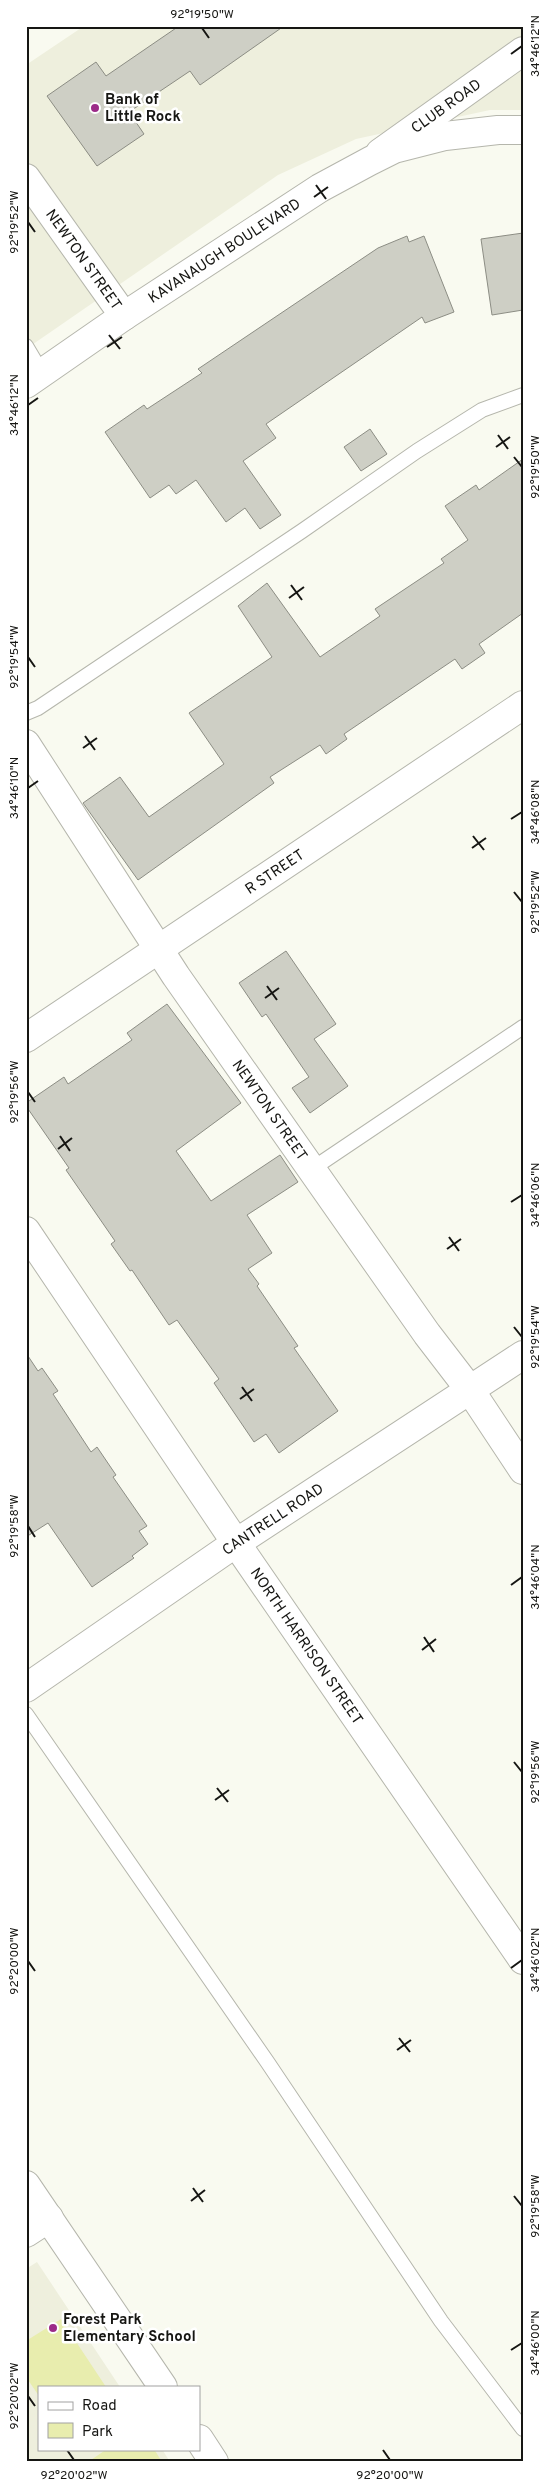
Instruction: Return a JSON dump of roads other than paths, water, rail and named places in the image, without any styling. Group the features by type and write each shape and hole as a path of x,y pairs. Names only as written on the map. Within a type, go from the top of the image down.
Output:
{"street":[{"name":"CLUB ROAD","path":"370,160 523,51"},
{"name":"KAVANAUGH BOULEVARD","path":"34,378 124,316 320,188 370,160 394,149 445,136 498,130 523,130"},
{"name":"NEWTON STREET","path":"26,178 124,316"},
{"name":"R STREET","path":"26,1038 523,705"},
{"name":"NEWTON STREET","path":"26,744 159,949 427,1334 470,1390 523,1470"},
{"name":"NORTH HARRISON STREET","path":"26,1231 236,1543 523,1960"},
{"name":"CANTRELL ROAD","path":"26,1688 236,1543 523,1355"},
{"path":"26,2185 162,2386"},
{"path":"26,2233 49,2218"},
{"path":"200,2441 214,2462"}],"lane":[{"path":"26,346 34,378"},
{"path":"26,713 38,708 277,548 417,451 482,410 523,395"},
{"path":"312,1169 523,1027"},
{"path":"26,1714 268,2062 441,2321 523,2429"}],"place":[{"name":"Bank of Little Rock","path":"95,108"},
{"name":"Forest Park Elementary School","path":"53,2328"}]}
